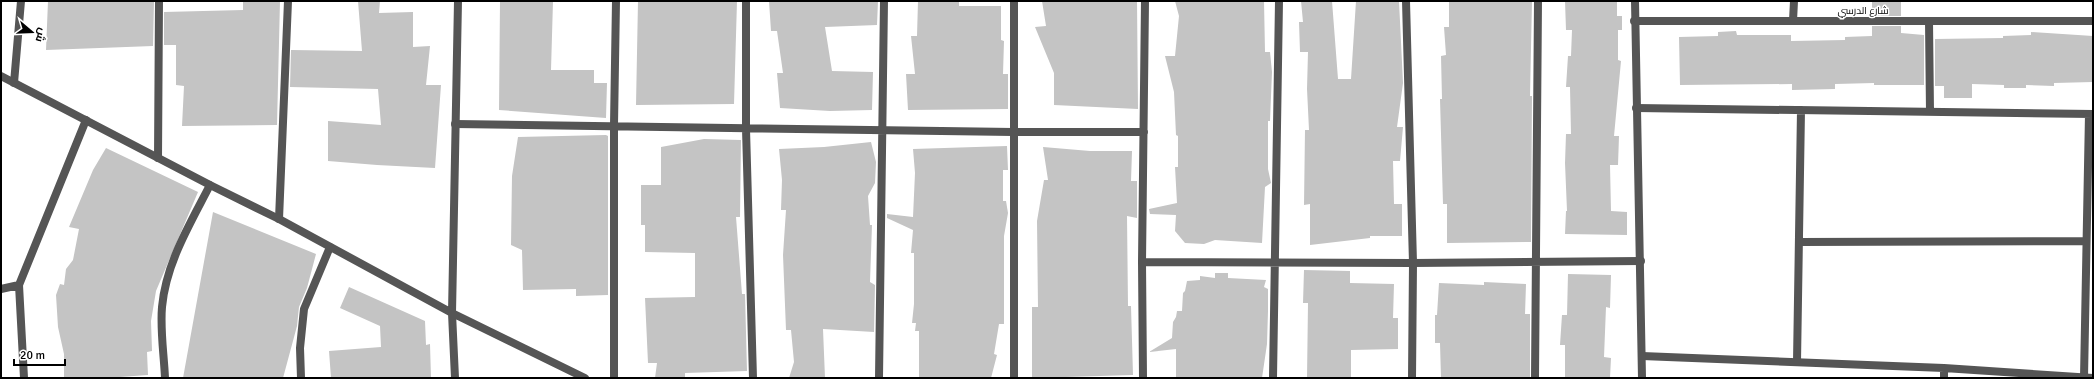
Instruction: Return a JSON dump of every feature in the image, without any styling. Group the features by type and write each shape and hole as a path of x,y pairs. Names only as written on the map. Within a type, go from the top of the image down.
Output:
{"street":[{"path":"14,83 21,1"},
{"path":"158,158 159,1"},
{"path":"279,219 288,1"},
{"path":"455,378 452,313 458,1"},
{"path":"614,378 614,125 616,1"},
{"path":"746,1 746,129 753,378"},
{"path":"879,378 884,1"},
{"path":"1014,1 1014,378"},
{"path":"1143,378 1142,262 1145,1"},
{"path":"1273,378 1279,1"},
{"path":"1406,1 1413,263 1412,378"},
{"path":"1535,378 1538,1"},
{"path":"1635,1 1634,21 1641,261 1642,378"},
{"path":"1793,21 1794,1"},
{"name":"شارع الدرسي","path":"1634,21 2093,21"},
{"path":"1929,21 1930,112"},
{"path":"1,76 210,185 279,219 452,313 585,378"},
{"path":"1636,108 2091,114 2086,241 2084,378"},
{"path":"1797,362 1801,110"},
{"path":"24,378 19,284 86,120"},
{"path":"455,124 614,125 746,129 1144,132"},
{"path":"165,378 162,309 165,283 171,264 210,185"},
{"path":"1799,242 2086,241"},
{"path":"301,378 300,348 304,309 330,247"},
{"path":"1142,262 1413,263 1641,261"},
{"path":"1,289 19,284"},
{"path":"1642,356 1944,368 2093,378"},
{"path":"1944,368 1944,378"}],"building":[{"path":"48,1 154,1 153,46 46,50"},
{"path":"243,1 280,1 277,125 182,126 184,86 176,85 176,45 164,45 164,12 243,10"},
{"path":"358,1 380,1 379,13 413,12 413,47 430,46 426,85 441,85 435,168 328,161 328,121 381,125 378,89 290,87 291,50 362,51"},
{"path":"500,1 553,1 551,70 594,70 594,83 607,83 606,118 499,110"},
{"path":"638,1 737,1 734,104 636,105"},
{"path":"769,1 878,1 877,25 825,27 832,71 873,72 872,110 830,111 780,108 777,73 783,73 777,31 771,31"},
{"path":"918,1 959,1 959,6 1001,6 1001,40 1004,41 1003,74 1008,74 1008,109 908,110 906,74 915,74 911,36 917,36"},
{"path":"1042,1 1137,1 1138,109 1054,105 1054,73 1035,27 1046,26"},
{"path":"1175,1 1264,1 1265,52 1270,52 1272,72 1270,121 1268,121 1268,169 1271,183 1265,187 1262,243 1215,240 1204,244 1185,243 1175,231 1176,215 1150,214 1149,209 1177,203 1175,167 1178,167 1178,136 1176,135 1174,92 1165,56 1175,56 1179,16"},
{"path":"1301,1 1332,1 1338,79 1351,79 1356,1 1399,1 1403,83 1397,127 1403,127 1400,161 1393,161 1394,204 1402,204 1402,236 1370,236 1370,238 1310,245 1310,204 1304,205 1305,130 1309,130 1307,89 1308,52 1300,52 1299,22 1303,22"},
{"path":"1449,1 1532,1 1530,96 1532,96 1531,242 1447,243 1447,204 1443,204 1440,99 1442,99 1441,56 1446,55 1444,27 1449,27"},
{"path":"1565,1 1617,1 1617,16 1622,16 1622,30 1618,30 1618,60 1621,61 1614,136 1619,136 1618,165 1610,165 1611,211 1627,212 1627,235 1565,234 1567,211 1565,163 1566,134 1571,134 1570,87 1566,87 1568,56 1571,56 1572,30 1566,30"},
{"path":"1872,1 1901,1 1901,16 1872,16"},
{"path":"1872,26 1901,26 1901,33 1924,35 1924,85 1874,85 1874,83 1835,84 1835,89 1792,90 1792,84 1680,85 1679,37 1718,36 1718,32 1736,31 1737,35 1791,35 1791,41 1845,40 1845,37 1872,36"},
{"path":"2031,32 2093,36 2093,82 2054,83 2054,86 2026,85 2026,88 2004,88 2004,85 1972,84 1972,98 1944,98 1944,86 1935,86 1935,39 2003,38 2003,36 2031,35"},
{"path":"608,136 608,295 576,296 576,289 523,290 522,250 511,245 512,176 518,137"},
{"path":"704,139 741,140 740,217 736,217 742,294 745,294 747,371 685,373 685,378 655,378 657,363 648,363 645,298 695,297 695,253 645,252 645,225 641,225 641,185 661,185 661,147"},
{"path":"871,142 876,162 875,183 868,196 870,225 872,225 870,282 875,285 874,332 823,329 825,378 789,378 794,362 791,330 786,330 783,255 786,210 781,210 782,180 779,149 824,147"},
{"path":"1007,146 1008,170 1003,170 1003,201 1006,201 1008,213 1004,236 1004,324 999,324 994,354 997,355 991,378 919,378 919,331 915,331 916,323 912,323 914,304 914,253 911,253 913,230 887,218 887,214 913,217 915,173 913,149"},
{"path":"1043,147 1090,151 1132,151 1131,181 1137,181 1137,218 1127,216 1128,306 1131,306 1133,375 1032,378 1032,307 1038,307 1037,221 1044,180 1048,180"},
{"path":"106,148 198,192 156,291 151,321 152,351 147,352 148,375 106,378 64,378 64,354 58,327 56,295 60,284 64,285 66,269 73,260 79,229 69,227 93,170"},
{"path":"213,212 316,254 307,288 299,307 297,326 283,378 183,378"},
{"path":"1304,270 1350,271 1350,283 1394,284 1393,318 1398,318 1398,349 1351,350 1351,378 1307,378 1308,303 1303,303"},
{"path":"1215,273 1228,273 1228,278 1266,280 1264,287 1268,289 1267,344 1262,378 1176,378 1176,349 1149,352 1172,338 1173,322 1177,311 1182,311 1183,293 1185,291 1187,281 1200,280 1200,276 1215,278"},
{"path":"1568,274 1611,275 1610,308 1606,307 1604,357 1611,358 1610,378 1565,378 1565,345 1560,345 1562,315 1567,315"},
{"path":"1484,282 1526,284 1525,314 1530,314 1530,378 1441,378 1440,343 1435,343 1435,315 1437,315 1439,283 1484,285"},
{"path":"349,287 425,321 426,345 430,344 431,378 331,378 329,351 381,347 380,326 340,308"}]}
